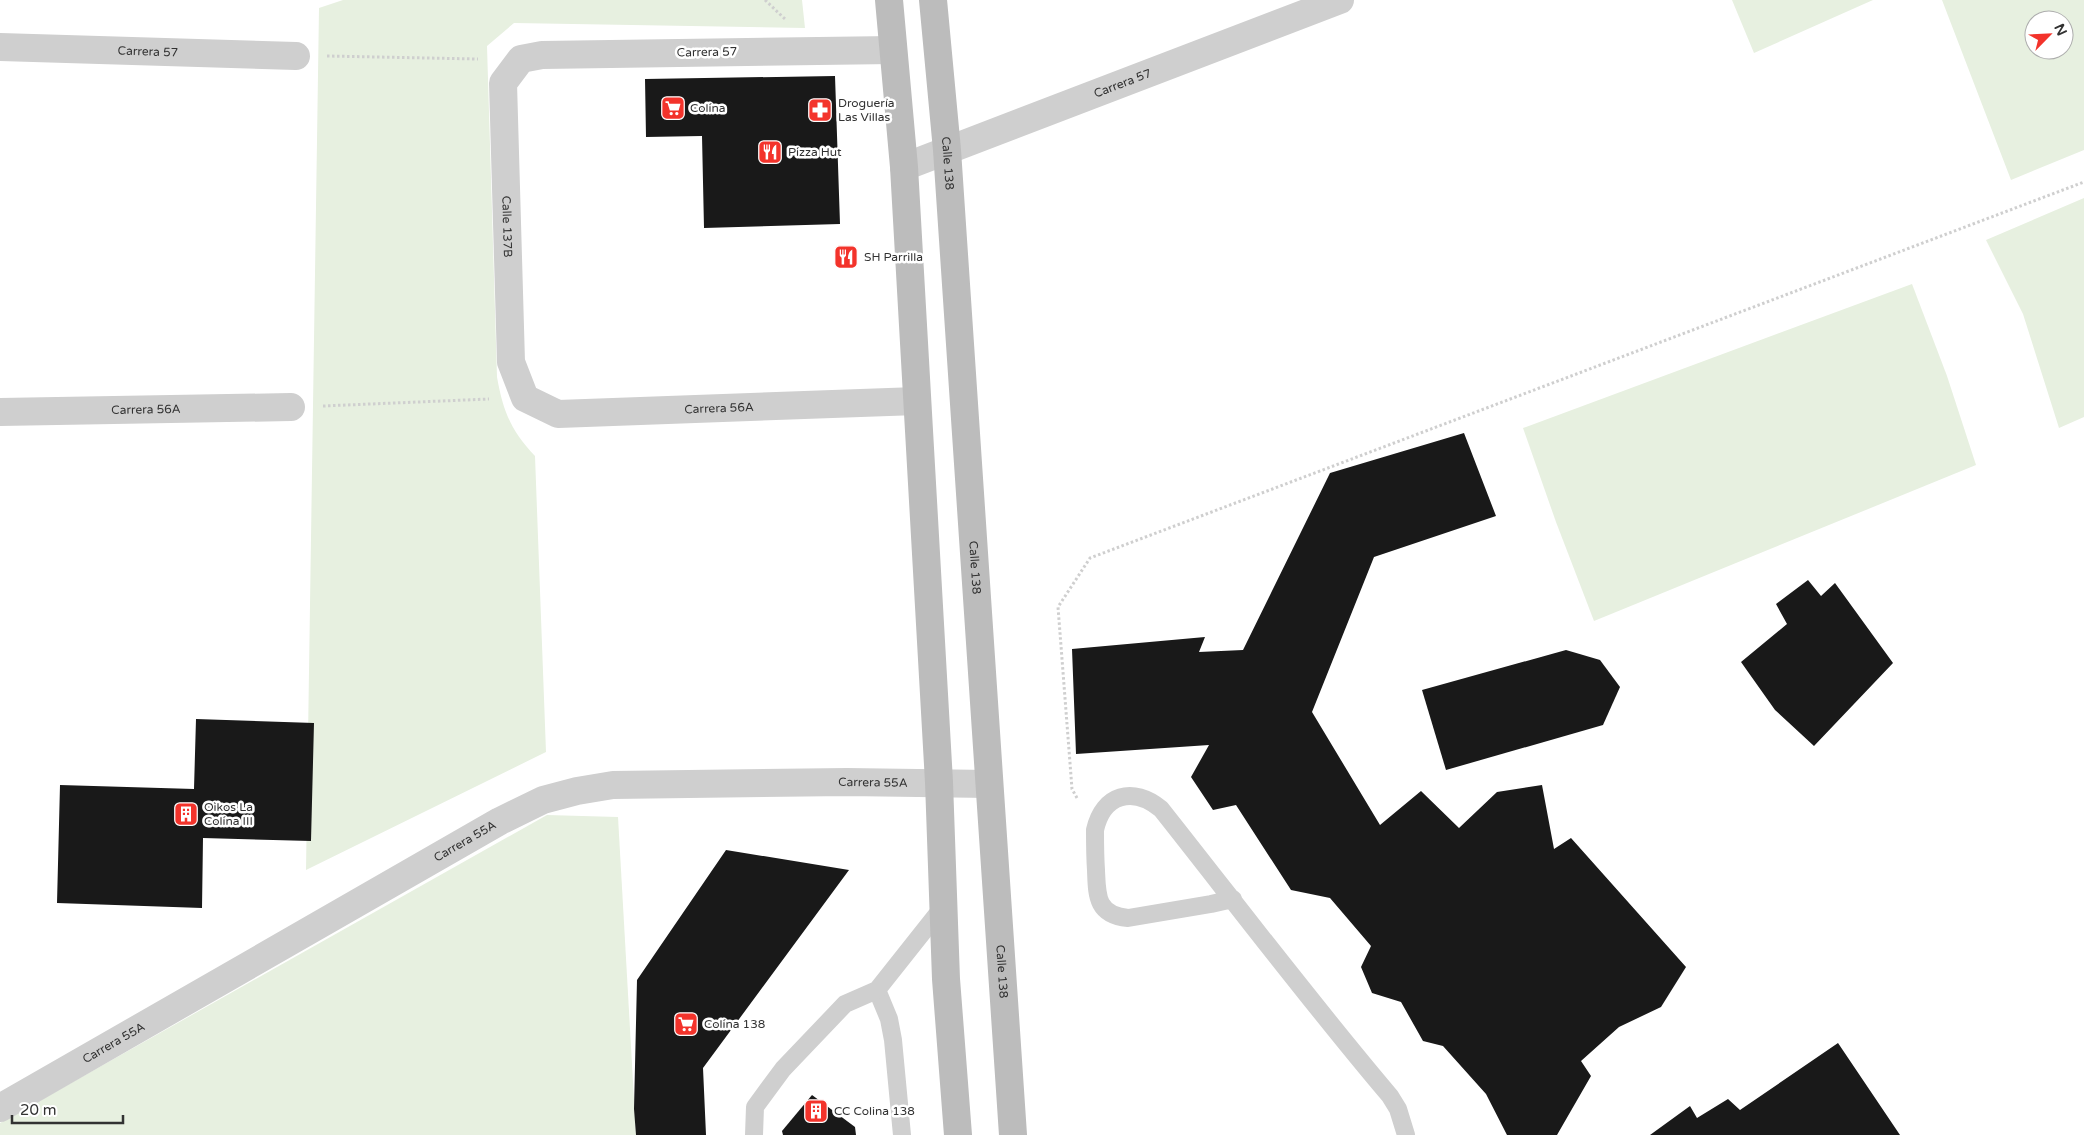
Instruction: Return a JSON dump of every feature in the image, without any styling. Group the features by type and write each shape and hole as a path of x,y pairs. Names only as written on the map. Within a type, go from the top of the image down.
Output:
{"main road":[{"path":"889,0 904,167 939,782 942,908 958,1135"},
{"name":"Calle 138","path":"932,0 947,150 1013,1135"}],"street":[{"name":"Carrera 57","path":"904,167 1340,0"},
{"name":"Carrera 57","path":"0,47 296,56"},
{"name":"Carrera 57","path":"522,59 542,55 893,50"},
{"name":"Calle 137B","path":"522,59 503,84 511,362 525,398"},
{"name":"Carrera 56A","path":"525,398 558,414 917,401"},
{"name":"Carrera 56A","path":"0,412 291,407"},
{"name":"Carrera 55A","path":"0,1108 380,888 500,821 543,800 613,784 939,782 989,784"}],"lane":[{"path":"1233,899 1128,918 1118,917 1109,913 1101,906 1097,896 1094,830 1102,810 1115,799 1128,796 1143,798 1153,802 1161,809 1233,899 1390,1096 1398,1109 1406,1135"},
{"path":"754,1135 755,1107 784,1069 845,1004 877,990 942,908"},
{"path":"877,990 889,1019 893,1040 902,1135"}],"path":[{"path":"296,56 522,59"},
{"path":"1094,830 1072,790 1058,607 1090,558 2084,182"},
{"path":"291,407 525,398"}],"green space":[{"path":"343,0 802,0 805,28 514,23 487,46 497,377 509,420 520,438 535,456 546,752 306,870 319,8"},
{"path":"1732,0 1873,0 1754,53"},
{"path":"1942,0 2084,0 2084,150 2011,180"},
{"path":"2084,198 2084,417 2059,428 2023,314 1986,240"},
{"path":"1912,284 1947,376 1976,465 1594,621 1523,428"},
{"path":"547,815 618,817 636,1135 0,1135 0,1123"}],"building":[{"path":"835,76 840,224 704,228 702,136 646,137 645,79"},
{"path":"1464,433 1496,516 1374,557 1312,712 1380,825 1421,791 1459,828 1497,792 1542,785 1554,849 1571,838 1686,967 1661,1007 1619,1027 1581,1061 1591,1076 1557,1135 1507,1135 1486,1094 1443,1046 1423,1041 1401,1002 1372,993 1361,967 1371,946 1330,898 1291,890 1236,805 1213,810 1191,777 1209,745 1076,754 1072,649 1205,637 1199,652 1243,650 1330,473"},
{"path":"1808,580 1821,596 1835,583 1893,663 1814,746 1775,710 1741,662 1787,624 1776,604"},
{"path":"1566,650 1600,660 1620,687 1603,725 1446,770 1422,690"},
{"name":"Oikos La Colina III","path":"196,719 314,723 311,841 203,838 202,908 57,903 60,785 194,789"},
{"name":"Colina 138","path":"726,850 849,870 703,1068 706,1135 636,1135 634,1109 637,980"},
{"path":"1838,1043 1900,1135 1650,1135 1690,1106 1697,1118 1728,1099 1740,1110"},
{"name":"CC Colina 138","path":"812,1095 855,1127 856,1135 783,1135 782,1131"}],"place":[{"name":"Colina","path":"673,108"},
{"name":"Droguería Las Villas","path":"820,110"},
{"name":"Pizza Hut","path":"770,152"},
{"name":"SH Parrilla","path":"846,257"},
{"name":"Oikos La Colina III","path":"186,814"},
{"name":"Colina 138","path":"686,1024"},
{"name":"CC Colina 138","path":"816,1111"}]}
